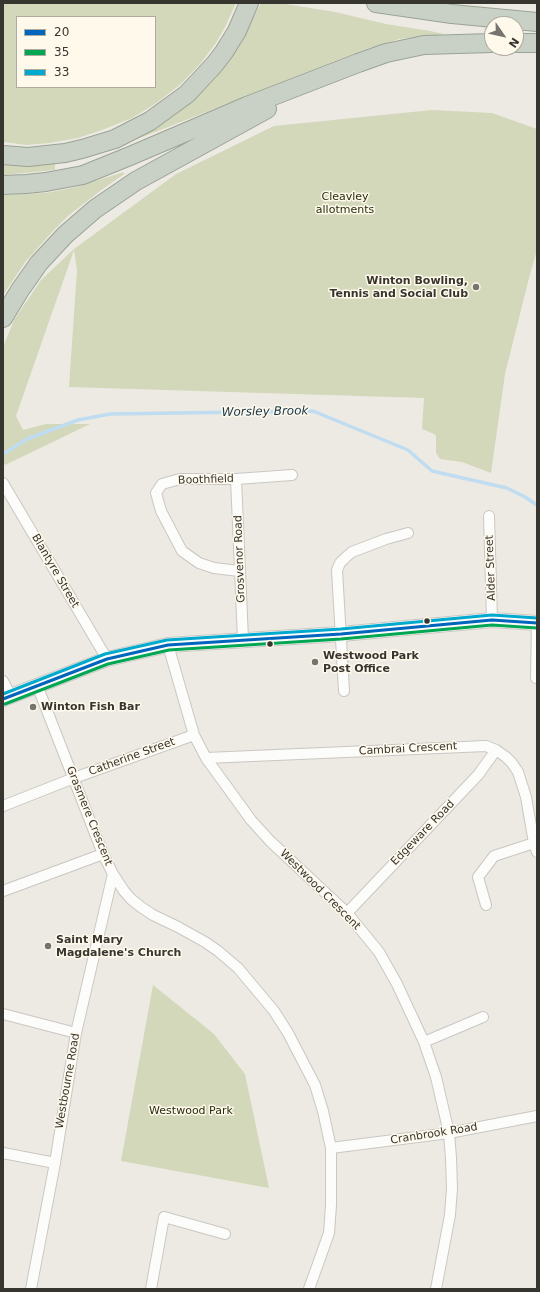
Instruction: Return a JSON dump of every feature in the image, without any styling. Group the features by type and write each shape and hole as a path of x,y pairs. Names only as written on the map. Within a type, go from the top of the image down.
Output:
{"highway":[{"path":"3,155 28,157 71,152 115,139 150,121 187,94 214,64 237,31 249,3"},
{"path":"376,3 452,14 537,22"},
{"path":"3,185 46,182 83,174 130,156 247,106 358,62 386,53 406,48 440,44 484,43"},
{"path":"524,43 537,43"},
{"path":"3,318 39,263 65,235 95,209 136,181 323,77"}],"main road":[{"path":"7,698 37,685 107,659 168,645 243,639 341,634 492,620 537,623"}],"street":[{"name":"Boothfield","path":"239,571 214,568 199,563 182,551 161,511 156,493 162,484 180,479 236,479 292,475"},
{"name":"Grosvenor Road","path":"236,479 243,639"},
{"name":"Blantyre Street","path":"3,482 107,659"},
{"name":"Alder Street","path":"489,516 492,620"},
{"path":"344,692 337,570 340,563 352,552 408,532"},
{"path":"536,678 537,623"},
{"name":"Westwood Crescent","path":"168,645 194,735 206,758 250,820 270,841 347,913 379,952 397,984 424,1042 436,1077 448,1133 451,1158 452,1188 450,1215 436,1289"},
{"path":"3,680 7,698"},
{"name":"Grasmere Crescent","path":"37,685 102,854 113,874 128,895 141,907 152,915 178,927 218,950 238,968 274,1011 288,1033 315,1085 323,1110 331,1148 332,1198 329,1233 309,1289"},
{"name":"Catherine Street","path":"3,806 74,778 194,735"},
{"name":"Cambrai Crescent","path":"206,758 476,745 486,746 496,750 506,757 518,772 526,796 536,848"},
{"name":"Edgeware Road","path":"347,913 478,775 496,750"},
{"path":"486,905 478,877 494,856 536,848"},
{"path":"3,891 102,854"},
{"name":"Westbourne Road","path":"31,1289 76,1033 113,874"},
{"path":"3,1014 76,1033"},
{"path":"424,1042 483,1017"},
{"name":"Cranbrook Road","path":"331,1148 448,1133 537,1116"},
{"path":"3,1153 54,1163"},
{"path":"151,1289 164,1217 225,1234"}],"green space":[{"path":"3,3 236,3 216,43 200,64 181,84 155,104 132,118 78,138 27,145 3,142"},
{"path":"261,3 280,3 335,12 386,24 444,34 399,39 366,49 135,140 162,124 191,101 215,78 226,65 245,35"},
{"name":"Cleavley allotments","path":"432,110 492,113 537,129 537,250 505,374 491,473 462,462 440,459 436,453 436,436 422,429 424,398 69,387 77,270 74,250 16,416 23,430 46,424 90,424 5,465 3,461 3,347 14,320 41,280 74,249 176,174 274,126"},
{"path":"3,163 55,163 55,170 3,175"},
{"path":"124,172 124,174 69,215 53,231 26,261 3,295 3,195 46,193 76,187"},
{"name":"Westwood Park","path":"153,985 214,1034 245,1074 269,1188 121,1161"}],"waterway":[{"name":"Worsley Brook","path":"3,454 27,439 78,420 110,414 313,411 408,450 432,471 507,488 537,505"}],"transit line":[{"name":"33","path":"3,694 105,654 167,640 341,629 492,615 537,618"},
{"name":"20","path":"3,699 107,659 168,645 341,634 492,620 537,623"},
{"name":"35","path":"5,704 108,664 169,650 341,639 492,625 537,628"}],"place":[{"name":"Winton Bowling, Tennis and Social Club","path":"476,287"},
{"name":"Westwood Park Post Office","path":"315,662"},
{"name":"Winton Fish Bar","path":"33,707"},
{"name":"Saint Mary Magdalene's Church","path":"48,946"}]}
